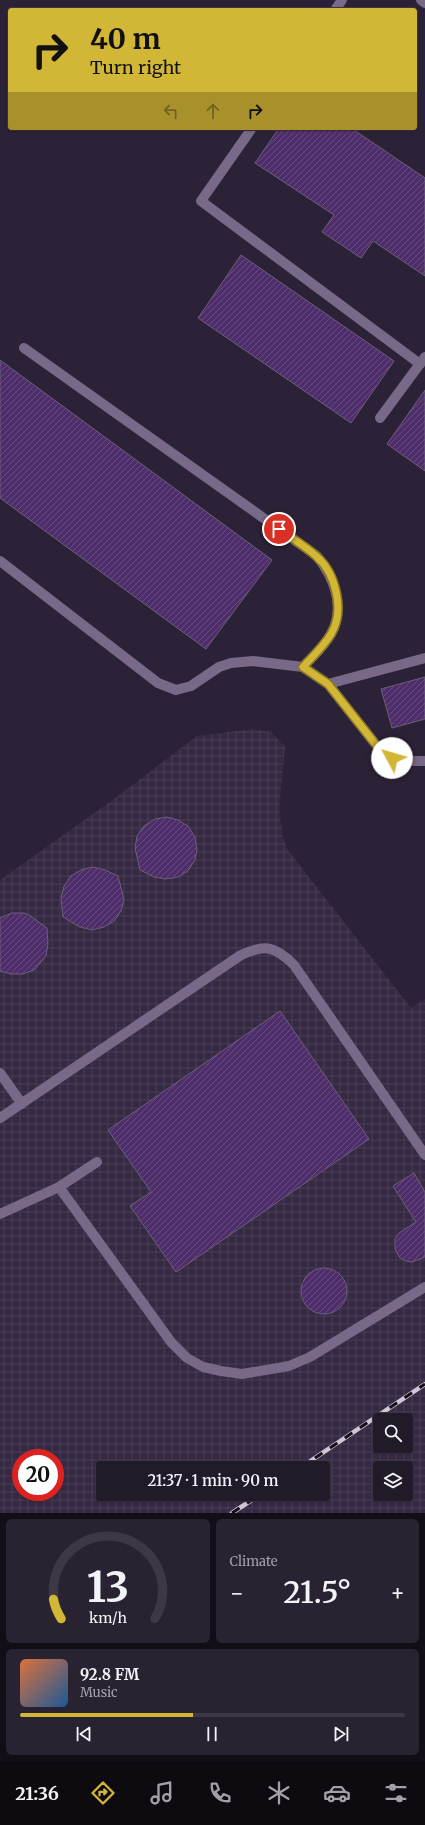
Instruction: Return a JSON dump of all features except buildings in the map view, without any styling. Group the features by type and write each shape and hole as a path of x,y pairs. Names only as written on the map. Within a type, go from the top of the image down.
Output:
{"lane":[{"path":"421,0 425,3"},
{"path":"251,130 200,201 423,360 380,418"},
{"path":"24,348 317,556 328,570 334,587 338,604 337,620 331,635 303,667"},
{"path":"0,561 158,683 176,690 191,686 219,667 231,663 254,661 303,667 328,684 377,746 392,758 406,761 425,761"},
{"path":"328,684 425,658"},
{"path":"0,1118 241,955 256,948 270,948 282,953 294,965 425,1155"},
{"path":"0,1073 22,1104"},
{"path":"0,1214 59,1187 97,1162"},
{"path":"59,1187 171,1342 187,1358 202,1367 242,1374 289,1366 310,1357 425,1287"}],"shaded area":[{"path":"254,729 271,732 285,747 279,809 283,838 287,849 411,1008 425,999 425,1513 0,1513 0,880 114,799 197,736"}],"railway":[{"path":"310,1461 425,1384"},
{"path":"232,1513 250,1501"}],"route":[{"path":"279,529 317,556 328,570 338,604 337,620 331,635 303,667 328,684 377,746 392,758"}]}
